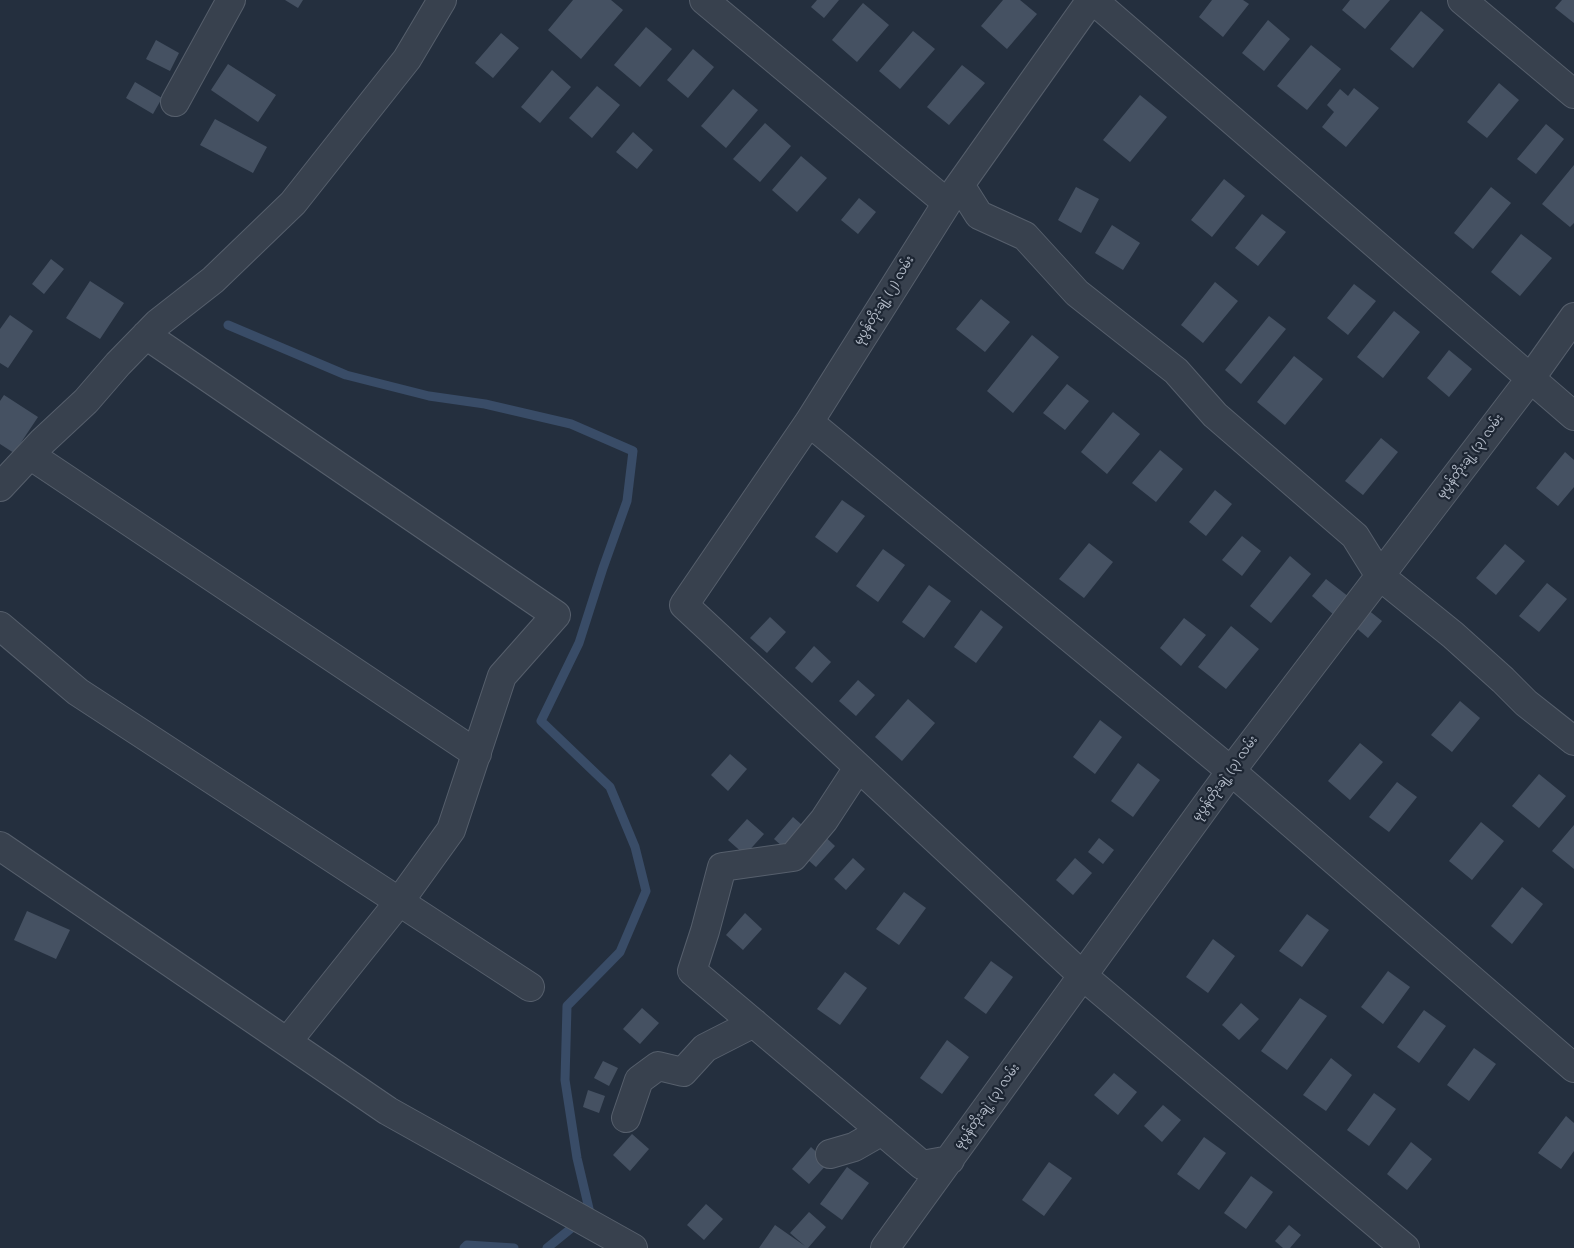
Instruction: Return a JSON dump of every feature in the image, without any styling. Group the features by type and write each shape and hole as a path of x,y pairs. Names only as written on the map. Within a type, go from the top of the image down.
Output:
{"street":[{"path":"175,102 231,0"},
{"path":"3,479 86,401 118,364 158,323 213,280 293,203 407,59 442,0"},
{"path":"704,0 979,215 1025,236 1077,293 1176,370 1215,415 1355,536 1380,576 1453,635 1526,703 1574,741"},
{"path":"1092,0 1574,416"},
{"name":"မုပွန်တိုးချဲ့ (၂) လမ်း","path":"858,768 684,605 809,422 954,194 1092,0"},
{"path":"1462,0 1574,94"},
{"name":"မုပွန်တိုးချဲ့ (၃) လမ်း","path":"886,1248 1231,771 1530,379 1574,317"},
{"path":"146,335 556,615 502,676 451,830 399,902 287,1042"},
{"path":"809,422 1231,771 1574,1068"},
{"path":"30,454 477,754"},
{"path":"0,626 78,692 530,987"},
{"path":"950,1160 922,1165 692,971 705,932 722,867 793,857 824,820 858,768 1083,976 1405,1248"},
{"path":"0,846 388,1112 634,1248"},
{"path":"626,1118 639,1080 658,1066 684,1072 705,1048 754,1022"},
{"path":"830,1154 854,1147 882,1131"}],"building":[{"path":"285,0 303,0 298,8"},
{"path":"573,0 611,0 623,10 581,59 548,30"},
{"path":"817,0 839,0 824,18 811,7"},
{"path":"1003,0 1020,0 1037,14 1007,49 981,26"},
{"path":"1212,0 1243,0 1249,4 1223,37 1199,17"},
{"path":"1350,0 1390,0 1365,29 1342,10"},
{"path":"1562,0 1574,0 1574,23 1555,8"},
{"path":"863,3 889,25 857,62 832,40"},
{"path":"1421,11 1444,30 1413,68 1390,49"},
{"path":"1268,20 1290,39 1264,71 1242,53"},
{"path":"646,27 672,49 640,87 614,65"},
{"path":"913,31 935,49 900,89 879,71"},
{"path":"501,33 519,48 493,78 475,63"},
{"path":"156,40 179,53 170,71 146,59"},
{"path":"1311,45 1341,69 1307,110 1277,86"},
{"path":"693,49 714,67 688,98 667,80"},
{"path":"228,64 276,95 258,122 211,90"},
{"path":"962,65 985,83 949,125 927,107"},
{"path":"552,70 571,87 540,123 521,107"},
{"path":"135,82 162,98 153,114 126,98"},
{"path":"1499,83 1519,100 1487,138 1467,122"},
{"path":"597,86 620,105 592,138 569,118"},
{"path":"1354,88 1379,108 1346,147 1322,127 1334,112 1327,105 1340,89 1348,96"},
{"path":"733,89 758,110 726,148 701,126"},
{"path":"1140,95 1167,117 1130,162 1103,140"},
{"path":"215,119 267,147 253,173 200,145"},
{"path":"765,123 791,146 760,182 733,159"},
{"path":"1546,124 1564,139 1536,174 1517,159"},
{"path":"633,132 653,150 637,169 616,152"},
{"path":"801,156 827,178 797,212 772,190"},
{"path":"1574,165 1574,223 1570,227 1542,204"},
{"path":"1224,179 1245,196 1212,237 1191,220"},
{"path":"1076,187 1099,199 1081,233 1058,220"},
{"path":"1491,187 1511,203 1473,249 1454,233"},
{"path":"859,198 876,212 858,234 841,220"},
{"path":"1262,214 1286,232 1258,266 1235,248"},
{"path":"1112,225 1140,243 1123,270 1095,253"},
{"path":"1521,234 1552,258 1520,296 1491,272"},
{"path":"51,259 64,269 44,294 32,284"},
{"path":"90,281 124,303 100,339 66,318"},
{"path":"1215,282 1238,301 1203,343 1181,325"},
{"path":"1354,284 1376,301 1348,335 1327,318"},
{"path":"981,299 1010,322 985,352 956,329"},
{"path":"1394,311 1420,332 1383,378 1357,357"},
{"path":"10,315 33,331 8,368 0,363 0,329"},
{"path":"1269,316 1286,329 1241,384 1225,370"},
{"path":"1032,335 1059,357 1013,413 987,391"},
{"path":"1449,350 1472,369 1449,397 1427,378"},
{"path":"1294,356 1323,379 1285,425 1257,402"},
{"path":"1067,384 1089,401 1065,430 1043,413"},
{"path":"4,395 38,417 14,453 0,444 0,401"},
{"path":"1113,412 1140,434 1107,474 1081,452"},
{"path":"1381,438 1398,452 1363,495 1345,481"},
{"path":"1160,450 1183,469 1156,502 1132,483"},
{"path":"1565,452 1574,460 1574,487 1558,506 1536,488"},
{"path":"1215,490 1232,504 1206,536 1189,522"},
{"path":"842,500 865,516 837,553 815,537"},
{"path":"1242,536 1261,551 1242,576 1222,560"},
{"path":"1089,543 1113,562 1084,598 1059,579"},
{"path":"1505,544 1525,561 1496,595 1476,578"},
{"path":"883,549 905,565 878,602 856,586"},
{"path":"1290,556 1311,574 1271,623 1250,606"},
{"path":"1326,579 1349,597 1334,615 1312,596"},
{"path":"1547,583 1567,599 1539,632 1519,616"},
{"path":"929,585 951,601 924,638 902,622"},
{"path":"1367,609 1382,621 1368,638 1354,626"},
{"path":"981,610 1003,627 976,663 954,647"},
{"path":"770,617 786,632 767,653 750,638"},
{"path":"1184,618 1206,635 1181,666 1160,648"},
{"path":"1231,626 1259,649 1226,689 1198,667"},
{"path":"814,646 831,662 812,683 795,668"},
{"path":"858,680 875,695 856,716 839,701"},
{"path":"908,699 935,723 902,761 875,737"},
{"path":"1460,701 1480,718 1452,752 1431,735"},
{"path":"1100,720 1122,737 1095,774 1073,757"},
{"path":"1360,743 1383,762 1350,800 1328,781"},
{"path":"730,754 747,769 728,791 711,775"},
{"path":"1138,763 1160,780 1133,817 1111,801"},
{"path":"1539,774 1566,796 1539,828 1512,806"},
{"path":"1397,782 1417,797 1389,832 1369,817"},
{"path":"793,817 810,832 791,854 774,839"},
{"path":"747,819 764,834 745,855 728,840"},
{"path":"1481,822 1504,841 1472,880 1449,861"},
{"path":"1574,825 1574,869 1552,851"},
{"path":"818,830 835,846 816,867 799,852"},
{"path":"1099,838 1114,850 1103,864 1088,852"},
{"path":"853,858 865,869 846,890 834,879"},
{"path":"1075,858 1092,873 1073,895 1056,880"},
{"path":"1522,887 1543,904 1512,944 1491,926"},
{"path":"904,892 926,908 899,945 876,929"},
{"path":"27,911 70,930 56,959 14,940"},
{"path":"745,913 762,929 743,950 726,935"},
{"path":"1307,914 1329,930 1302,967 1279,951"},
{"path":"1213,939 1235,956 1208,993 1186,977"},
{"path":"991,961 1013,977 986,1014 964,998"},
{"path":"1388,971 1410,987 1383,1024 1361,1007"},
{"path":"845,972 867,988 840,1025 817,1009"},
{"path":"1300,998 1327,1016 1287,1070 1261,1051"},
{"path":"1241,1003 1259,1019 1239,1040 1222,1025"},
{"path":"642,1008 659,1023 640,1044 623,1029"},
{"path":"1424,1010 1446,1026 1419,1063 1397,1047"},
{"path":"947,1040 969,1057 942,1094 920,1078"},
{"path":"1474,1048 1496,1064 1469,1101 1447,1085"},
{"path":"1331,1058 1352,1075 1326,1111 1303,1095"},
{"path":"603,1061 618,1068 609,1086 594,1078"},
{"path":"1114,1073 1137,1092 1118,1115 1094,1095"},
{"path":"588,1090 605,1096 599,1113 583,1107"},
{"path":"1374,1093 1396,1109 1369,1146 1347,1130"},
{"path":"1163,1105 1181,1120 1162,1142 1144,1126"},
{"path":"1566,1116 1574,1123 1574,1151 1561,1169 1538,1153"},
{"path":"632,1134 649,1149 630,1171 613,1155"},
{"path":"1204,1137 1226,1153 1199,1190 1177,1174"},
{"path":"1411,1142 1432,1159 1407,1190 1387,1174"},
{"path":"811,1147 828,1163 809,1184 792,1169"},
{"path":"1049,1162 1072,1178 1044,1216 1022,1200"},
{"path":"847,1167 869,1183 842,1220 820,1204"},
{"path":"1251,1176 1273,1192 1246,1229 1224,1213"},
{"path":"706,1204 723,1219 704,1240 687,1225"},
{"path":"809,1212 826,1227 808,1248 759,1248 775,1225 805,1246 790,1233"},
{"path":"1289,1225 1301,1235 1290,1248 1283,1248 1275,1241"}],"waterway":[{"path":"228,325 346,375 429,396 485,404 571,424 633,451 627,501 579,643 541,721 610,787 635,847 646,891 620,952 567,1006 565,1080 577,1158 590,1213 547,1248"},
{"path":"464,1248 467,1245 514,1248"}]}
